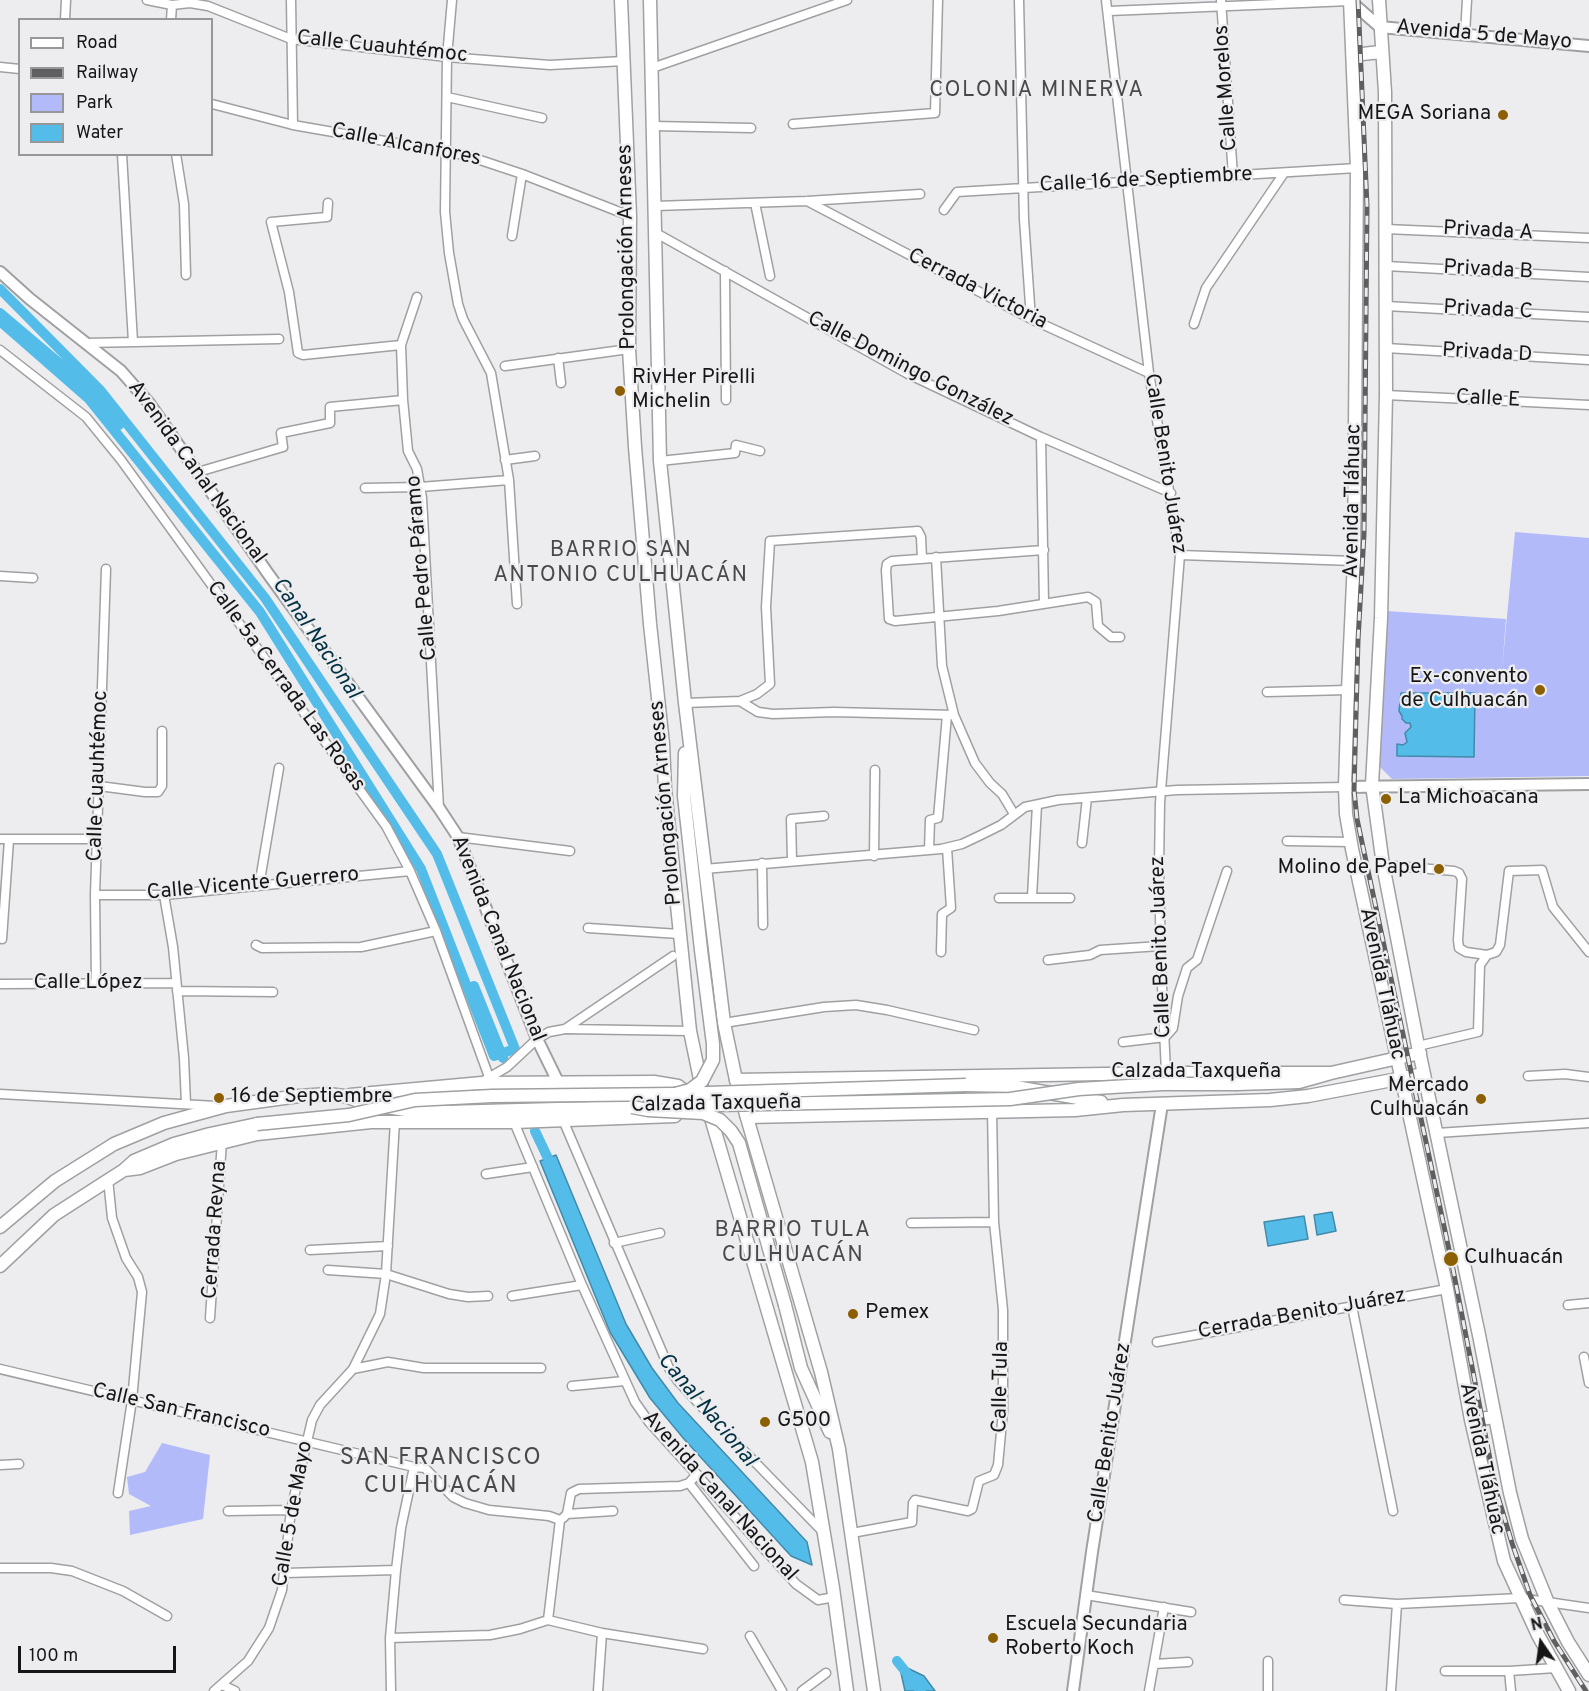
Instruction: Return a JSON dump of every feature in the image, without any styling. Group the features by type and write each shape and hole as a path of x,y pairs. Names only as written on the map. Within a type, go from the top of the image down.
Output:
{"main road":[{"name":"Prolongación Arneses","path":"621,0 630,216 629,349 636,459 663,744 665,789 690,1031 701,1084 812,1462 834,1593 847,1691"},
{"name":"Prolongación Arneses","path":"650,0 660,461 687,725 724,1023 736,1080 821,1372 839,1449 874,1691"},
{"name":"Avenida Tláhuac","path":"1379,0 1385,92 1386,395 1381,618 1372,785 1383,865 1510,1493 1522,1539 1548,1603 1568,1642 1589,1675"},
{"name":"Avenida Tláhuac","path":"1350,1 1358,168 1354,561 1345,787 1351,842 1447,1289 1471,1420 1504,1561 1520,1598 1569,1691"},
{"path":"1353,55 1381,52"},
{"path":"675,1094 690,1090 702,1081 713,1060 684,796 687,725"},
{"name":"Calzada Taxqueña","path":"344,1096 368,1104 412,1111 445,1112 1010,1099 1079,1089 1138,1085 1299,1083 1397,1058 1419,1049"},
{"name":"Calzada Taxqueña","path":"736,1080 1166,1073 1331,1073"},
{"name":"Calzada Taxqueña","path":"747,1117 1075,1110 1123,1105 1299,1097 1424,1074"},
{"path":"788,1078 776,1088 774,1097 779,1110 793,1115"},
{"name":"Calzada Taxqueña","path":"0,1227 55,1181 114,1144 164,1123 226,1106 299,1096 344,1096 485,1080 558,1084 654,1082 678,1086 691,1096 698,1094 701,1084"},
{"path":"652,1117 660,1112 664,1101 663,1093 654,1082"},
{"name":"Calzada Taxqueña","path":"0,1266 54,1215 124,1170 134,1161 174,1144 257,1124 349,1115 415,1100 492,1096 675,1094 966,1085 1010,1086 1123,1105"},
{"path":"632,1107 704,1113 720,1120 739,1143 801,1368 814,1400 839,1449"},
{"name":"Calzada Taxqueña","path":"124,1170 140,1168 176,1154 222,1141 257,1134 395,1120 514,1122 711,1117"},
{"path":"1471,1420 1495,1416"}],"street":[{"path":"65,18 66,0"},
{"name":"Calle Cuauhtémoc","path":"147,0 172,5 190,2 208,6 291,39 447,57 550,65 624,61"},
{"path":"291,0 293,125"},
{"path":"452,0 447,57 445,212 448,253 463,319 491,374 509,480 517,604"},
{"path":"652,68 847,0"},
{"path":"793,124 935,113 938,0"},
{"path":"1019,0 1023,188 1031,319"},
{"name":"Calle Benito Juárez","path":"1106,0 1149,373 1180,555 1161,791 1160,946 1166,1073"},
{"path":"1465,34 1467,0"},
{"path":"1109,11 1221,3 1350,1 1380,27"},
{"name":"Calle Morelos","path":"1221,3 1233,176"},
{"path":"171,18 172,5"},
{"name":"Avenida 5 de Mayo","path":"1380,27 1589,46"},
{"path":"0,67 18,69"},
{"path":"447,97 542,118"},
{"name":"Calle Alcanfores","path":"213,104 293,125 465,155 522,174 630,216"},
{"path":"653,126 751,128"},
{"path":"122,156 133,342"},
{"path":"176,156 184,204 186,275"},
{"name":"Calle 16 de Septiembre","path":"944,210 957,192 1358,168"},
{"path":"1194,324 1206,288 1284,173"},
{"path":"512,236 522,174"},
{"path":"655,206 807,201 920,194"},
{"name":"Cerrada Victoria","path":"807,201 1031,319 1149,373"},
{"path":"755,202 770,276"},
{"path":"327,203 327,217 271,222 289,292 298,353 303,355 401,345"},
{"name":"Privada A","path":"1386,229 1589,238"},
{"name":"Calle Domingo González","path":"656,233 908,374 1041,437 1171,493"},
{"name":"Privada B","path":"1386,266 1589,277"},
{"path":"725,271 726,400"},
{"name":"Avenida Canal Nacional","path":"0,272 30,299 121,371 149,403 269,575 439,808 458,837 537,1039 558,1084"},
{"name":"Calle Pedro Páramo","path":"417,297 401,345 403,400 408,452 417,469 420,487 439,808"},
{"name":"Privada C","path":"1386,306 1589,317"},
{"path":"86,343 279,339"},
{"name":"Privada D","path":"1386,348 1589,360"},
{"path":"506,366 629,349"},
{"name":"Calle 5a Cerrada Las Rosas","path":"0,350 86,417 121,460 386,826 410,871 436,931 485,1080"},
{"path":"558,358 561,382"},
{"name":"Calle E","path":"1386,395 1589,405"},
{"path":"198,472 283,447 281,433 330,423 330,407 403,400"},
{"path":"1041,437 1044,603"},
{"path":"660,461 735,453 736,445 760,451"},
{"path":"505,460 535,456"},
{"path":"365,488 420,487 509,480"},
{"path":"685,703 740,701 757,694 770,684 766,607 770,541 918,531 921,537 922,559"},
{"path":"1044,550 892,561 887,564 889,619 895,621 998,611 1088,597 1093,598 1096,602 1098,626 1111,637 1120,638"},
{"path":"1180,555 1354,561"},
{"path":"936,557 942,666 951,715 975,763 990,783 1002,794 1014,814"},
{"name":"Calle Cuauhtémoc","path":"96,983 95,895 106,569"},
{"path":"0,576 33,578"},
{"path":"1267,692 1348,690"},
{"path":"740,701 758,712 773,714 834,712 951,715"},
{"path":"929,850 930,820 938,818 951,715"},
{"path":"99,786 158,792 162,786 162,731"},
{"path":"259,886 279,768"},
{"path":"874,856 875,770"},
{"path":"704,869 947,848 1001,825 1025,807 1087,798 1161,791 1372,785 1589,784"},
{"path":"1082,843 1087,798"},
{"path":"1032,897 1037,805"},
{"path":"792,860 791,819 824,816"},
{"path":"458,837 570,851"},
{"path":"2,939 5,840 97,838"},
{"path":"1287,841 1351,842"},
{"path":"941,952 942,914 951,908 947,848"},
{"path":"762,863 763,925"},
{"path":"1383,865 1459,873 1462,879 1459,948 1466,952 1487,955 1496,952 1500,945 1509,871 1542,870 1553,907 1589,950"},
{"name":"Calle Vicente Guerrero","path":"95,895 164,894 410,871"},
{"path":"1123,1042 1165,1037 1173,1028 1178,996 1187,968 1197,960 1227,871"},
{"path":"164,894 173,947 184,1058 186,1104"},
{"path":"999,898 1070,898"},
{"path":"588,928 679,934"},
{"path":"256,945 262,948 361,947 436,931"},
{"path":"1048,960 1090,955 1100,950 1160,946"},
{"path":"1419,1049 1478,1032 1480,965 1487,955"},
{"path":"566,1029 673,956"},
{"name":"Calle López","path":"0,984 96,983 273,992"},
{"path":"724,1023 824,1007 856,1005 974,1030"},
{"path":"485,1080 507,1067 537,1039 549,1032 566,1029 690,1031"},
{"path":"1528,1076 1565,1074 1589,1077"},
{"path":"0,1094 226,1106"},
{"name":"Calle Benito Juárez","path":"1073,1691 1162,1104"},
{"name":"Calle Tula","path":"852,1533 912,1522 915,1500 969,1511 972,1509 979,1481 994,1475 999,1461 1003,1411 1003,1310 994,1222 992,1110"},
{"name":"Calle 5 de Mayo","path":"214,1691 248,1661 269,1628 276,1611 285,1573 291,1510 312,1420 320,1405 352,1369 380,1314 387,1274 395,1120"},
{"path":"563,1120 669,1368 678,1381 823,1532"},
{"name":"Avenida Canal Nacional","path":"514,1122 582,1285 635,1402 649,1422 796,1584 818,1600 834,1593"},
{"path":"1437,1133 1589,1123"},
{"name":"Cerrada Reyna","path":"210,1318 222,1141"},
{"path":"486,1174 533,1167"},
{"path":"108,1179 112,1218 126,1258 138,1277 142,1292 132,1400 118,1493"},
{"path":"911,1223 994,1222"},
{"path":"614,1243 660,1233"},
{"path":"310,1250 388,1246"},
{"path":"328,1270 387,1274 449,1294 468,1297 488,1296"},
{"path":"512,1296 582,1285"},
{"name":"Cerrada Benito Juárez","path":"1157,1342 1447,1289"},
{"path":"1568,1305 1589,1303"},
{"path":"1352,1306 1393,1511"},
{"path":"1584,1357 1589,1383"},
{"path":"352,1369 388,1362 424,1368 541,1368"},
{"name":"Calle San Francisco","path":"0,1369 425,1468 453,1497 489,1510 564,1517 613,1511"},
{"path":"572,1386 624,1380"},
{"path":"0,1465 19,1464"},
{"path":"391,1691 390,1638 396,1570 401,1528 414,1467"},
{"path":"548,1620 564,1517 574,1490 624,1486 680,1486 689,1483 697,1474"},
{"path":"689,1483 754,1566"},
{"path":"228,1511 291,1510"},
{"path":"0,1568 51,1568 72,1571 123,1591 167,1616"},
{"path":"285,1573 396,1570"},
{"path":"1086,1595 1191,1612"},
{"path":"1344,1600 1397,1604 1520,1598 1589,1608"},
{"path":"1391,1691 1397,1604"},
{"path":"1149,1691 1164,1607"},
{"path":"390,1638 490,1635 548,1620 602,1633 703,1649"},
{"path":"598,1691 602,1633"},
{"path":"750,1636 782,1691"},
{"path":"1268,1661 1268,1691"},
{"path":"1154,1664 1188,1662"},
{"path":"1445,1671 1556,1668"},
{"path":"1509,1671 1511,1691"},
{"path":"802,1691 826,1673"},
{"path":"222,1685 235,1691"}],"green space":[{"name":"Ex-convento de Culhuacán","path":"1515,532 1589,538 1589,776 1392,779 1379,766 1387,611 1506,619 1502,669"},
{"path":"162,1443 210,1455 203,1519 130,1535 129,1511 151,1506 129,1494 127,1477 145,1472"}],"water":[{"path":"1401,693 1475,693 1474,757 1397,756 1397,744 1403,745 1407,742 1405,733 1411,727 1410,723 1402,719 1399,711"},
{"name":"Canal Nacional","path":"556,1155 626,1324 652,1368 678,1403 807,1542 812,1565 791,1556 684,1439 650,1398 610,1332 540,1161"},
{"path":"1332,1212 1336,1231 1317,1235 1314,1215"},
{"path":"1304,1216 1308,1239 1268,1246 1264,1222"},
{"path":"899,1664 924,1676 935,1691 905,1691"}],"waterway":[{"name":"Canal Nacional","path":"0,289 101,391 265,598 437,854 515,1049 494,1056 421,869 260,612 89,399 0,321"},
{"name":"Canal Nacional","path":"0,313 90,389 119,425"},
{"name":"Canal Nacional","path":"474,986 503,1058"},
{"name":"Canal Nacional","path":"535,1131 554,1171"},
{"name":"Canal Nacional","path":"897,1661 921,1691"}],"railway":[{"path":"1358,0 1367,206 1364,534 1358,640 1354,790 1357,819 1451,1259 1496,1490 1530,1595 1554,1641 1586,1691"}],"place":[{"name":"MEGA Soriana","path":"1503,115"},
{"name":"RivHer Pirelli Michelin","path":"620,391"},
{"name":"Ex-convento de Culhuacán","path":"1540,690"},
{"name":"La Michoacana","path":"1386,799"},
{"name":"Molino de Papel","path":"1439,869"},
{"name":"16 de Septiembre","path":"219,1098"},
{"name":"Mercado Culhuacán","path":"1481,1099"},
{"name":"Culhuacán","path":"1451,1259"},
{"name":"Pemex","path":"853,1314"},
{"name":"G500","path":"765,1422"},
{"name":"Escuela Secundaria Roberto Koch","path":"993,1638"}],"district":[{"name":"COLONIA MINERVA","path":"1037,92"},
{"name":"BARRIO SAN ANTONIO CULHUACÁN","path":"621,564"},
{"name":"BARRIO TULA CULHUACÁN","path":"793,1244"},
{"name":"SAN FRANCISCO CULHUACÁN","path":"441,1473"}]}
